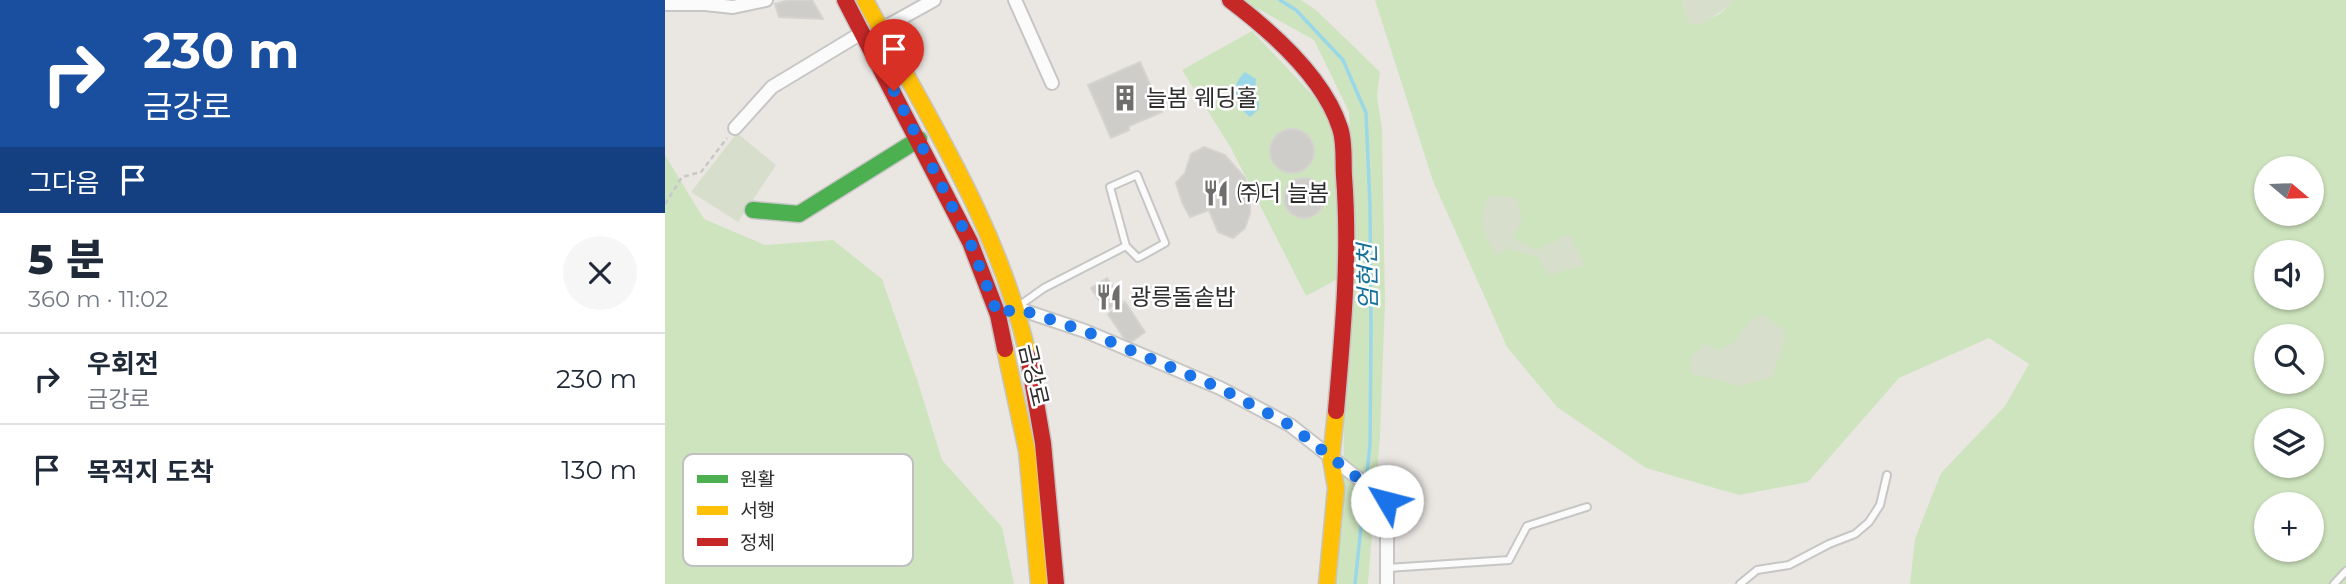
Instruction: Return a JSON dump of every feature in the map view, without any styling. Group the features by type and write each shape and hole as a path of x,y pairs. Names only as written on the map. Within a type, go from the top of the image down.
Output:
{"main road":[{"name":"금강로","path":"845,0 970,242 998,315 1027,451 1039,584"},
{"name":"금강로","path":"865,0 967,193 1001,264 1016,308 1033,382 1056,584"},
{"path":"1230,0 1251,15 1319,85 1341,129 1347,211 1345,317 1331,459 1336,488 1327,584"},
{"path":"753,210 799,214 919,139"}],"street":[{"path":"665,4 733,7 766,0"},
{"path":"880,30 933,0"},
{"path":"1015,0 1052,83"},
{"path":"735,128 772,87 863,32"},
{"path":"1016,308 1085,331 1220,388 1290,425 1387,501 1387,584"}],"lane":[{"path":"1137,175 1165,243 1138,258 1126,246 1110,187 1137,175"},
{"path":"998,315 1016,308 1044,288 1126,246"},
{"path":"1739,584 1757,570 1789,565 1855,534 1869,522 1880,505 1887,475"},
{"path":"1387,568 1509,560 1527,526 1587,507"},
{"path":"2334,584 2346,571"}],"path":[{"path":"665,204 683,177 701,172 735,128"}],"green space":[{"path":"1242,0 1301,0 1316,10 1380,72 1377,96 1382,129 1385,302 1380,436 1368,584 1335,584 1343,518 1344,407 1355,261 1349,112 1314,40"},
{"path":"1375,0 1682,0 1689,24 1713,17 1724,10 1732,0 2346,0 2346,584 1910,584 1915,539 1941,473 2005,406 2029,364 1989,338 1899,378 1808,482 1739,495 1646,468 1557,407 1507,347 1433,181"},
{"path":"1682,0 1732,0 1730,5 1703,24 1688,24"},
{"path":"1252,31 1322,105 1336,136 1341,217 1336,280 1306,296 1231,148 1182,70"},
{"path":"737,133 776,165 738,222 691,192"},
{"path":"665,155 704,219 765,245 833,240 882,279 942,460 1002,527 1014,584 665,584"},
{"path":"1489,196 1517,197 1522,220 1513,239 1537,250 1569,234 1585,265 1549,275 1537,257 1507,249 1496,255 1482,220"},
{"path":"1763,315 1783,329 1786,338 1772,377 1741,386 1690,373 1692,355 1706,344 1718,350 1736,341 1748,322"}],"water":[{"path":"1245,72 1256,79 1259,109 1250,117 1241,107 1236,95 1237,83"}],"building":[{"path":"789,0 812,0 823,19 779,17 775,4"},
{"name":"늘봄 웨딩홀","path":"1140,62 1162,112 1129,126 1129,130 1111,138 1088,85"},
{"path":"1292,129 1301,130 1308,135 1313,142 1313,160 1308,167 1301,172 1292,173 1283,172 1276,167 1271,160 1270,151 1271,142 1276,135 1283,130"},
{"path":"1204,147 1225,155 1245,178 1250,196 1250,213 1245,228 1233,238 1218,232 1209,210 1190,217 1182,202 1176,183 1185,173 1191,154"},
{"path":"1304,178 1318,184 1324,198 1318,212 1304,218 1290,212 1284,198 1290,184"},
{"path":"1107,278 1122,301 1106,311 1091,288"},
{"path":"1125,302 1145,332 1128,344 1108,314"}],"waterway":[{"name":"엄현천","path":"1280,0 1296,10 1343,60 1366,113 1371,330 1370,445 1366,481"},
{"name":"엄현천","path":"1355,584 1365,489"}],"traffic: fast":[{"path":"753,210 799,214 919,139"}],"traffic: slow":[{"path":"865,0 936,129 980,217 1015,308 1028,356"},
{"path":"1005,349 1027,451 1039,584"},
{"path":"1327,584 1336,488 1331,459 1336,411"}],"traffic: jam":[{"path":"845,0 970,242 998,315 1005,349"},
{"path":"1230,0 1279,41 1309,73 1332,109 1342,133 1346,264 1336,411"},
{"path":"1028,356 1043,443 1056,584"}],"place":[{"name":"늘봄 웨딩홀","path":"1125,98"},
{"name":"㈜더 늘봄","path":"1216,193"},
{"name":"광릉돌솥밥","path":"1109,297"}],"route":[{"path":"894,91 970,242 998,315 1016,308 1085,331 1220,388 1290,425 1387,501"}]}
